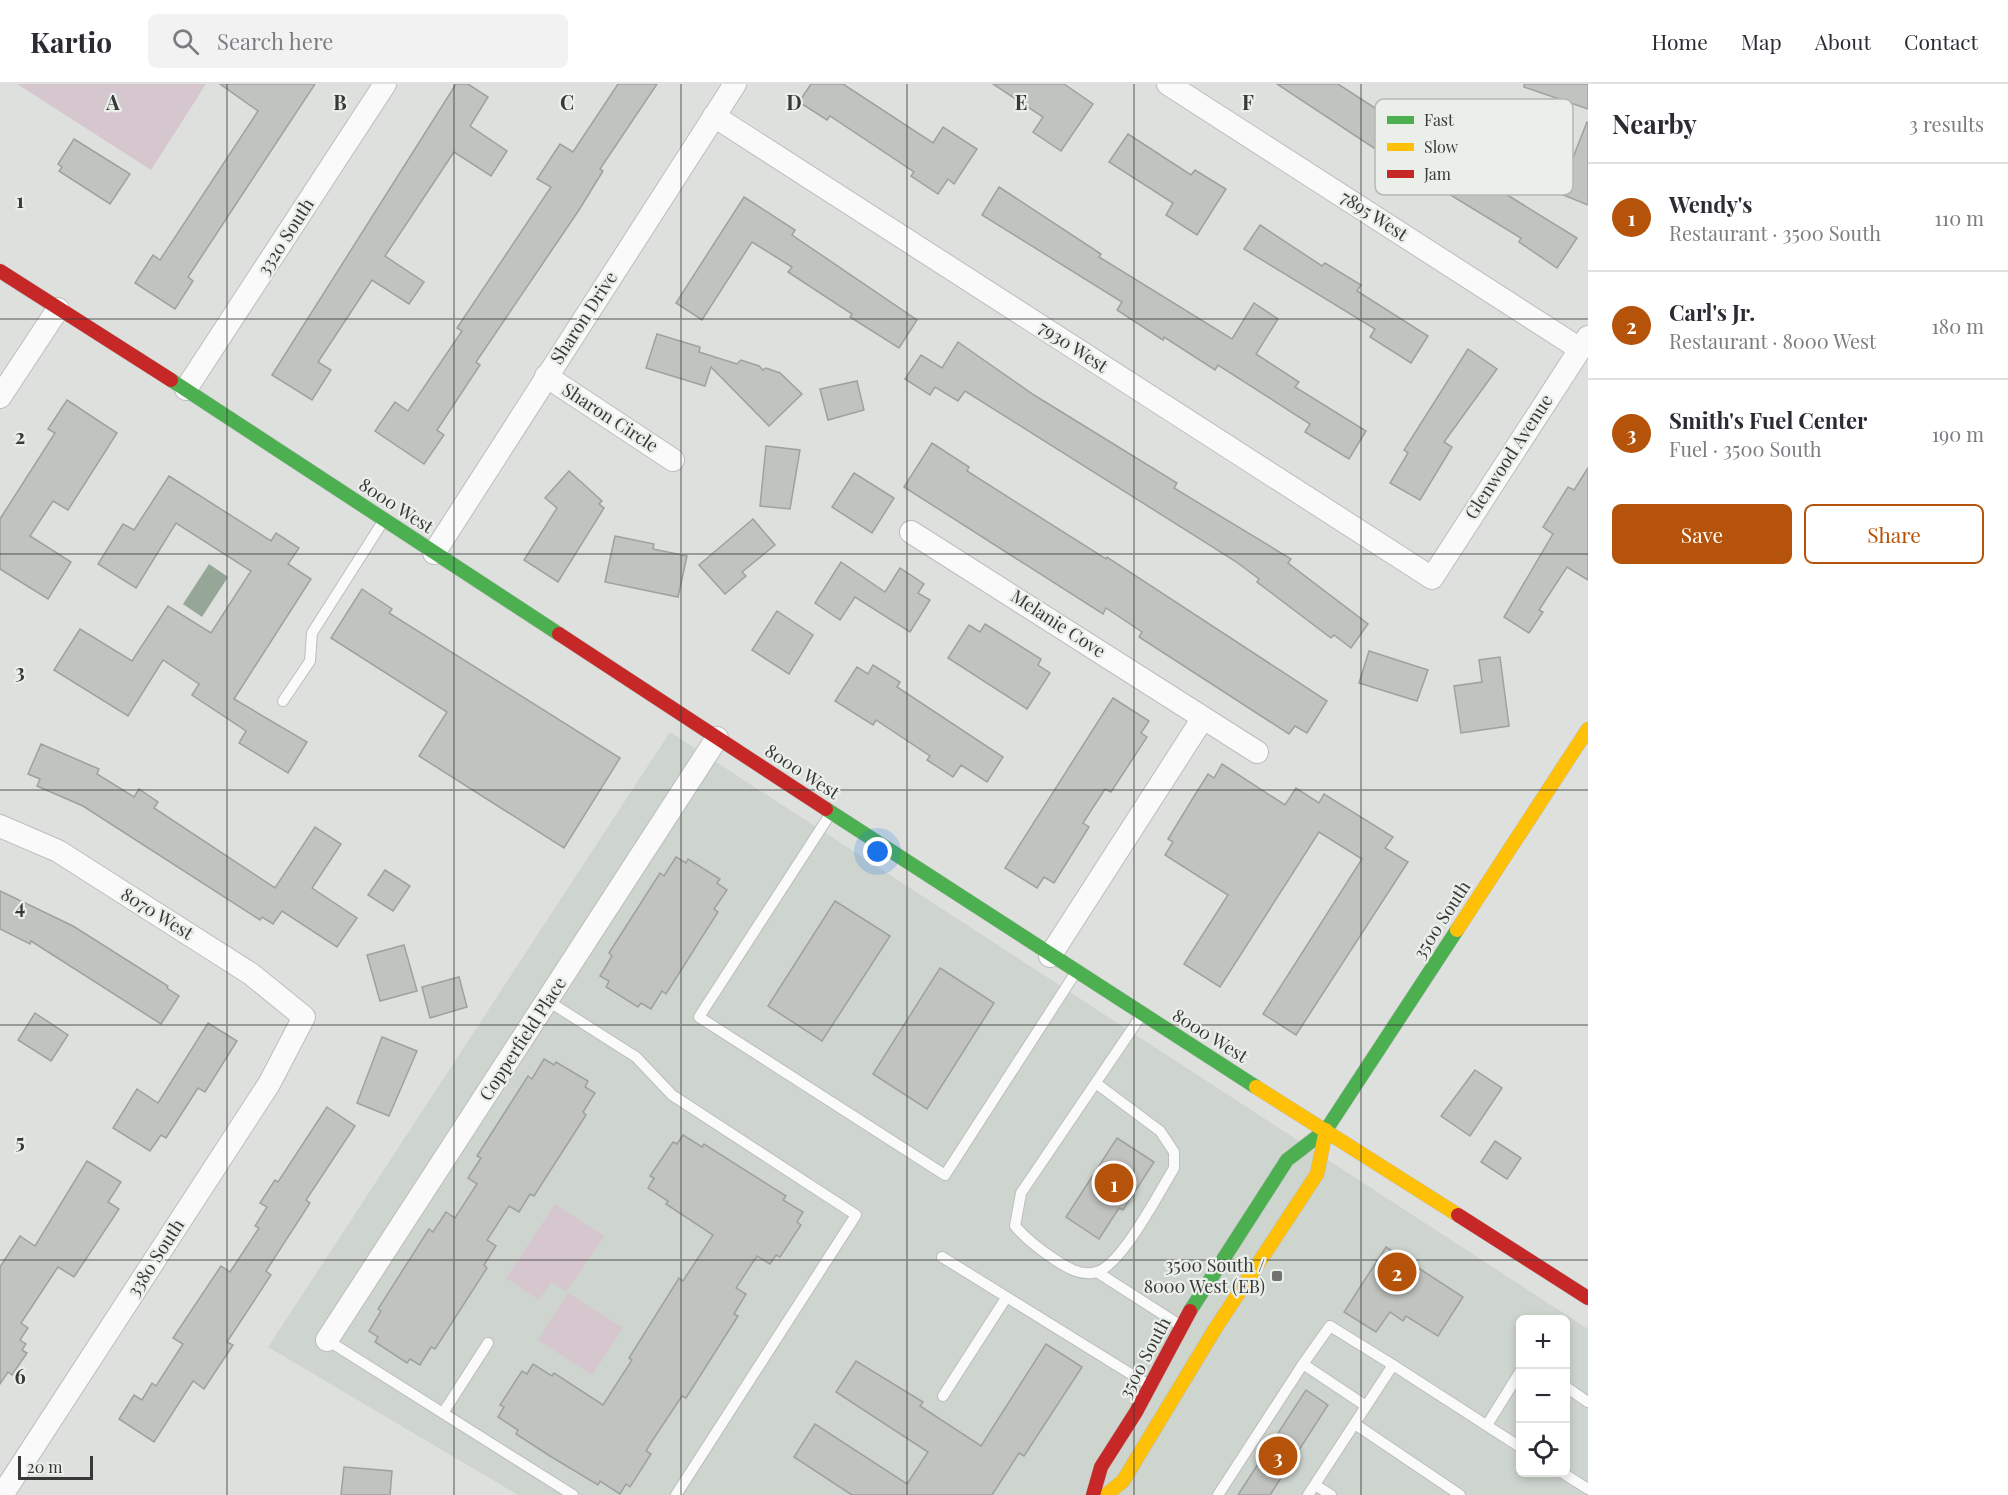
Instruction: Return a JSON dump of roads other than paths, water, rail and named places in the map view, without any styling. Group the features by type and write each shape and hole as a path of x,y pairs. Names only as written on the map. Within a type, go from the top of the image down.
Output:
{"street":[{"name":"3320 South","path":"186,389 385,84"},
{"name":"Sharon Drive","path":"434,553 735,84"},
{"name":"7895 West","path":"1168,84 1584,343"},
{"name":"7930 West","path":"714,116 1432,578"},
{"name":"8000 West","path":"0,271 186,389 1076,973 1588,1298"},
{"path":"0,397 58,309"},
{"name":"Glenwood Avenue","path":"1432,578 1584,343"},
{"name":"Sharon Circle","path":"546,376 674,460"},
{"name":"Melanie Cove","path":"911,532 1257,752"},
{"path":"1050,956 1203,718"},
{"name":"3500 South","path":"1094,1495 1101,1467 1150,1386 1181,1326 1287,1160 1326,1130 1588,729"},
{"name":"Copperfield Place","path":"327,1340 717,738"},
{"name":"8070 West","path":"0,826 58,851 251,974 304,1017"},
{"name":"3380 South","path":"2,1495 269,1084 304,1017"},
{"name":"3500 South","path":"1106,1495 1123,1481 1215,1329 1317,1174 1326,1130"}],"lane":[{"path":"283,701 310,661 312,633 384,520"},
{"path":"831,813 699,1017 945,1175 1076,973"},
{"path":"548,1001 636,1058 672,1095 856,1215 676,1495"},
{"path":"1097,1084 1160,1131 1174,1152 1174,1168 1123,1250 1112,1263 1097,1272 1083,1273 1066,1267 1029,1242 1015,1226 1022,1193 1142,1015"},
{"path":"942,1257 1150,1386"},
{"path":"1097,1272 1181,1326"},
{"path":"944,1396 1006,1298"},
{"path":"1218,1495 1330,1326 1516,1444"},
{"path":"327,1340 573,1495"},
{"path":"443,1413 488,1343"},
{"path":"1303,1364 1366,1406"},
{"path":"1308,1495 1393,1365"},
{"path":"1486,1425 1516,1380"},
{"path":"1570,1390 1588,1402"},
{"path":"1354,1424 1460,1495"},
{"path":"1568,1477 1588,1489 1584,1495"},
{"path":"1315,1485 1331,1495"}],"place":[{"name":"Wendy's","path":"1114,1183"},
{"name":"Carl's Jr.","path":"1397,1272"},
{"name":"3500 South / 8000 West (EB)","path":"1277,1276"},
{"name":"Smith's Fuel Center","path":"1278,1456"}]}
